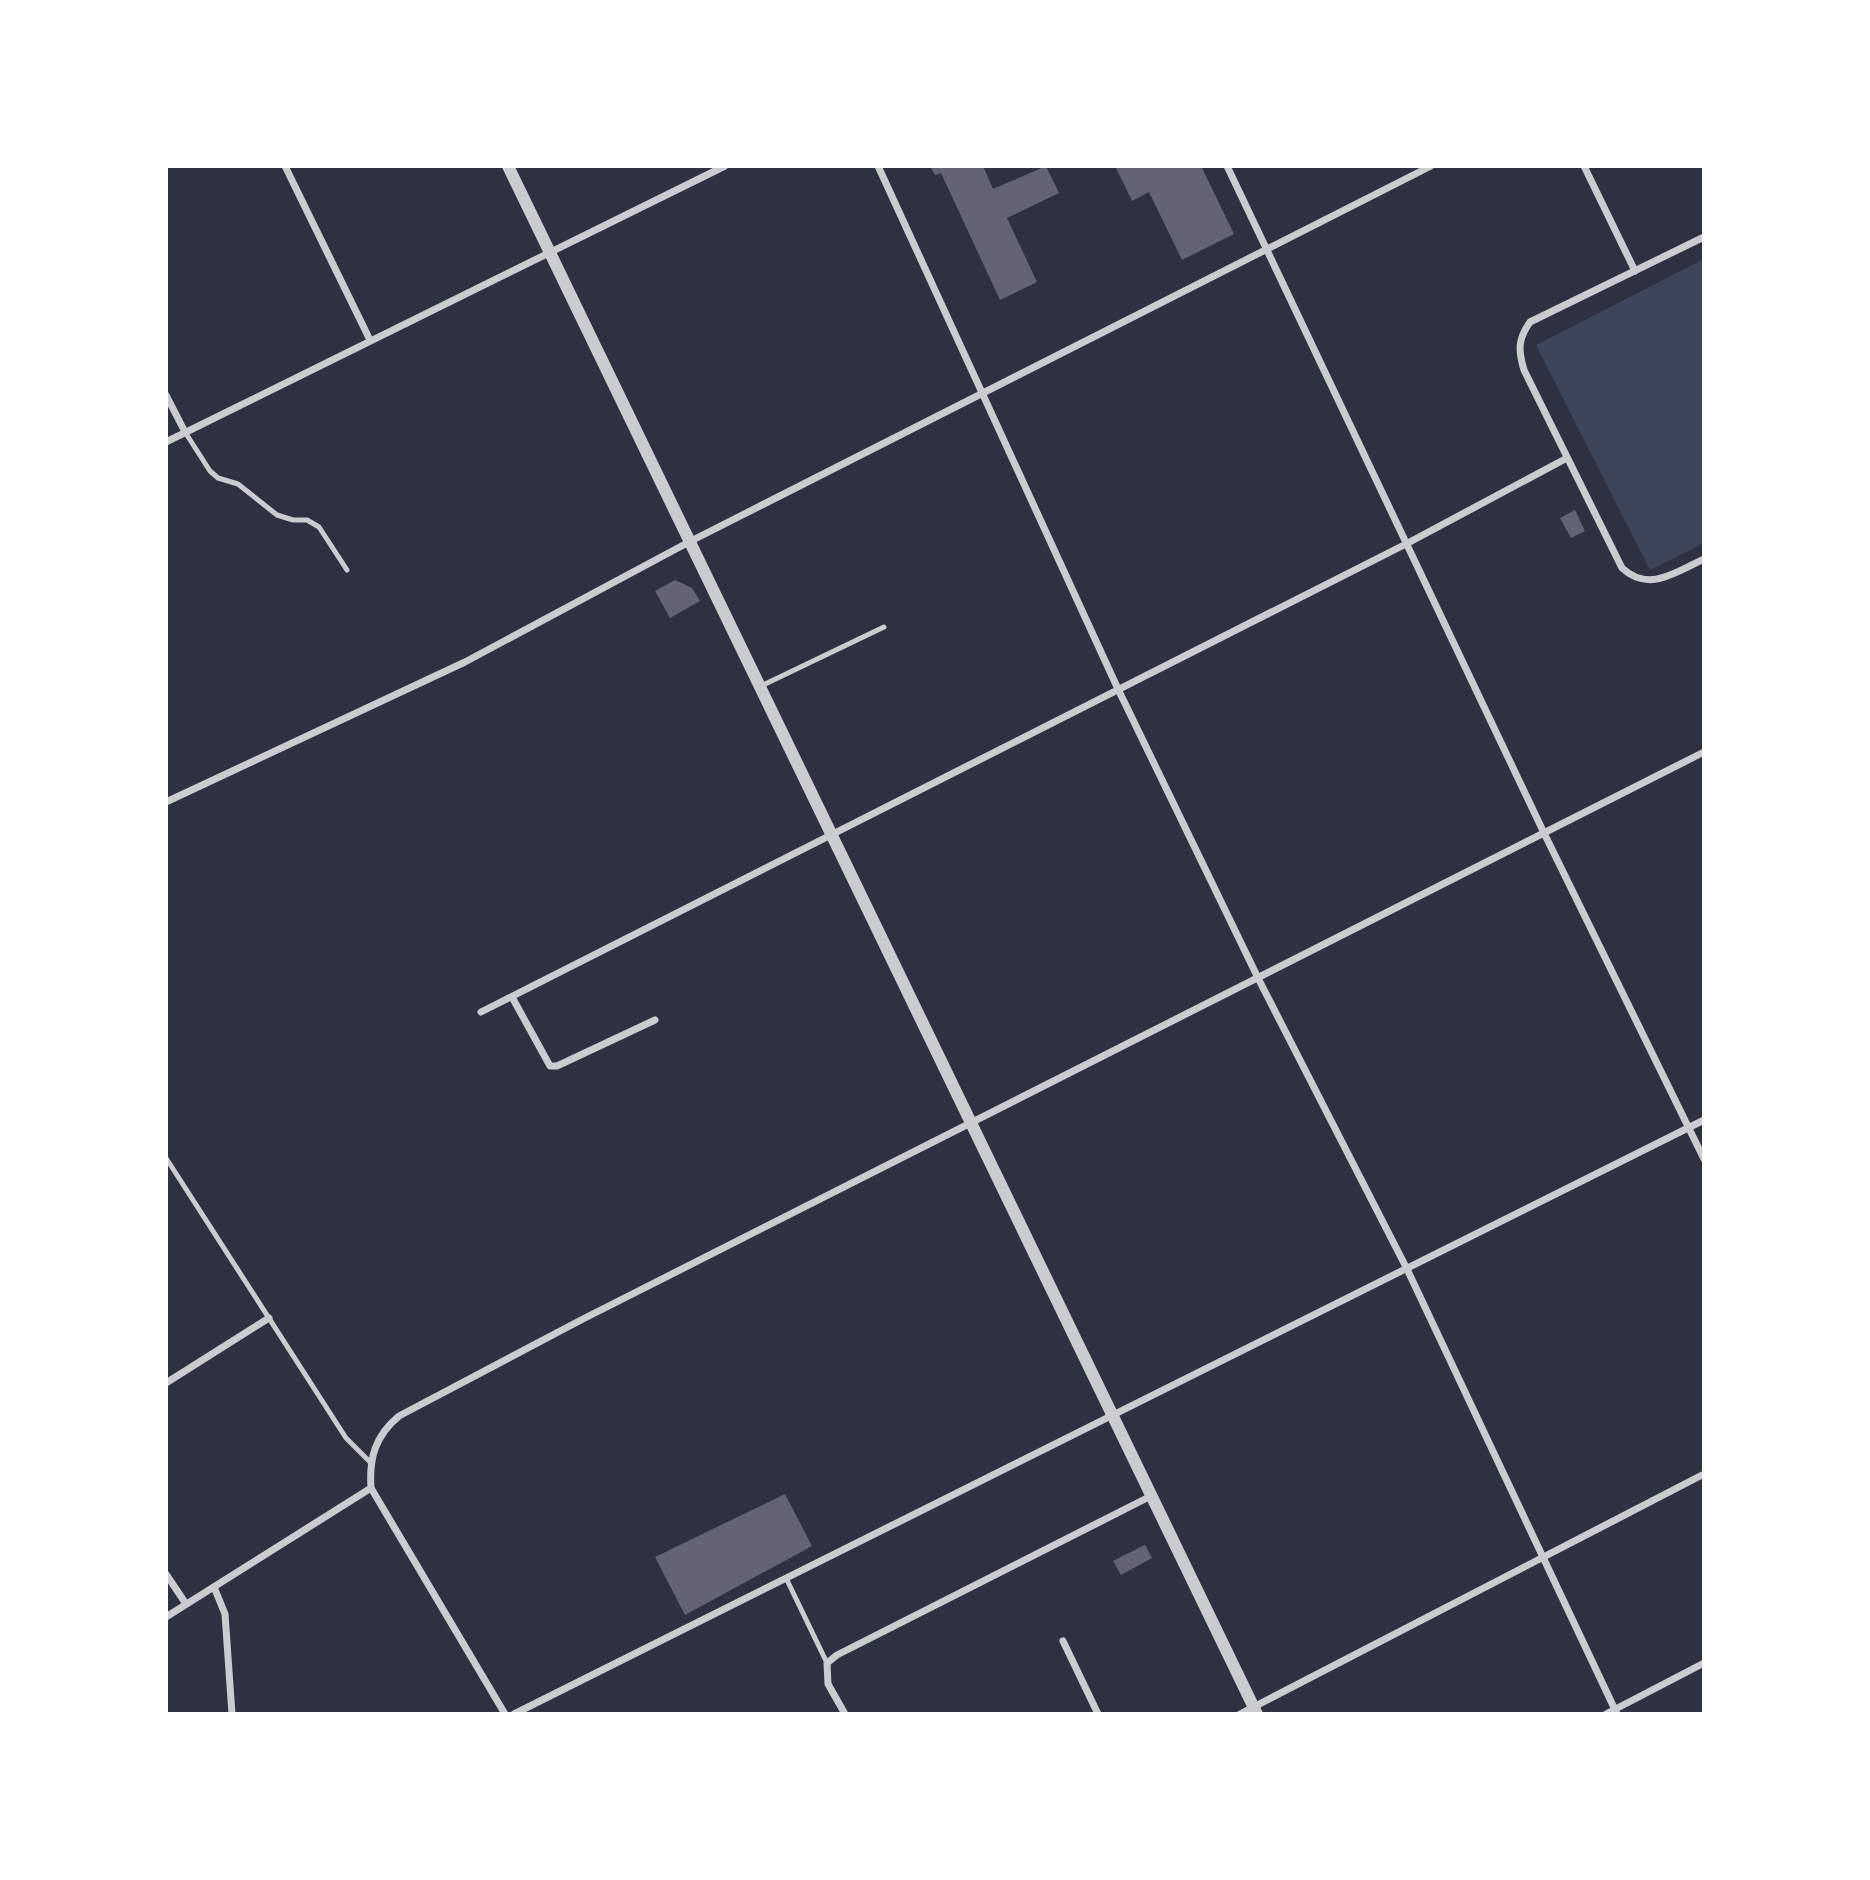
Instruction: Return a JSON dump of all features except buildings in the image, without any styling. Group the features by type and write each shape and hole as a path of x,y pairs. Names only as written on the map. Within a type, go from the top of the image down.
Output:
{"street":[{"path":"285,166 370,340"},
{"path":"508,166 830,837 1255,1710"},
{"path":"166,442 725,166"},
{"path":"878,166 1118,689 1259,980 1407,1269 1616,1711"},
{"path":"1227,166 1544,832 1704,1159"},
{"path":"166,802 465,662 690,541 1431,166"},
{"path":"1584,166 1635,271"},
{"path":"1704,237 1530,322 1521,335 1519,352 1524,370 1622,568 1633,579 1650,582 1704,559"},
{"path":"166,395 185,432"},
{"path":"481,1012 1406,544 1567,458"},
{"path":"505,1714 371,1488 370,1462 380,1436 399,1416 971,1122 1259,980 1704,752"},
{"path":"512,997 550,1066 557,1066 655,1020"},
{"path":"514,1714 1704,1119"},
{"path":"166,1383 269,1318"},
{"path":"1240,1714 1255,1710 1704,1474"},
{"path":"166,1617 371,1488"},
{"path":"845,1714 828,1684 827,1663 837,1655 1151,1496"},
{"path":"166,1574 186,1604"},
{"path":"214,1587 225,1614 232,1714"},
{"path":"1063,1641 1098,1714"},
{"path":"1606,1714 1704,1663"}],"lane":[{"path":"185,432 218,478 238,484 277,515 293,520 307,520 319,527 347,570"},
{"path":"760,687 884,627"},
{"path":"166,1158 346,1438 370,1462"},
{"path":"786,1577 827,1663"}],"shaded area":[{"path":"1704,259 1704,543 1650,570 1536,345"}]}
